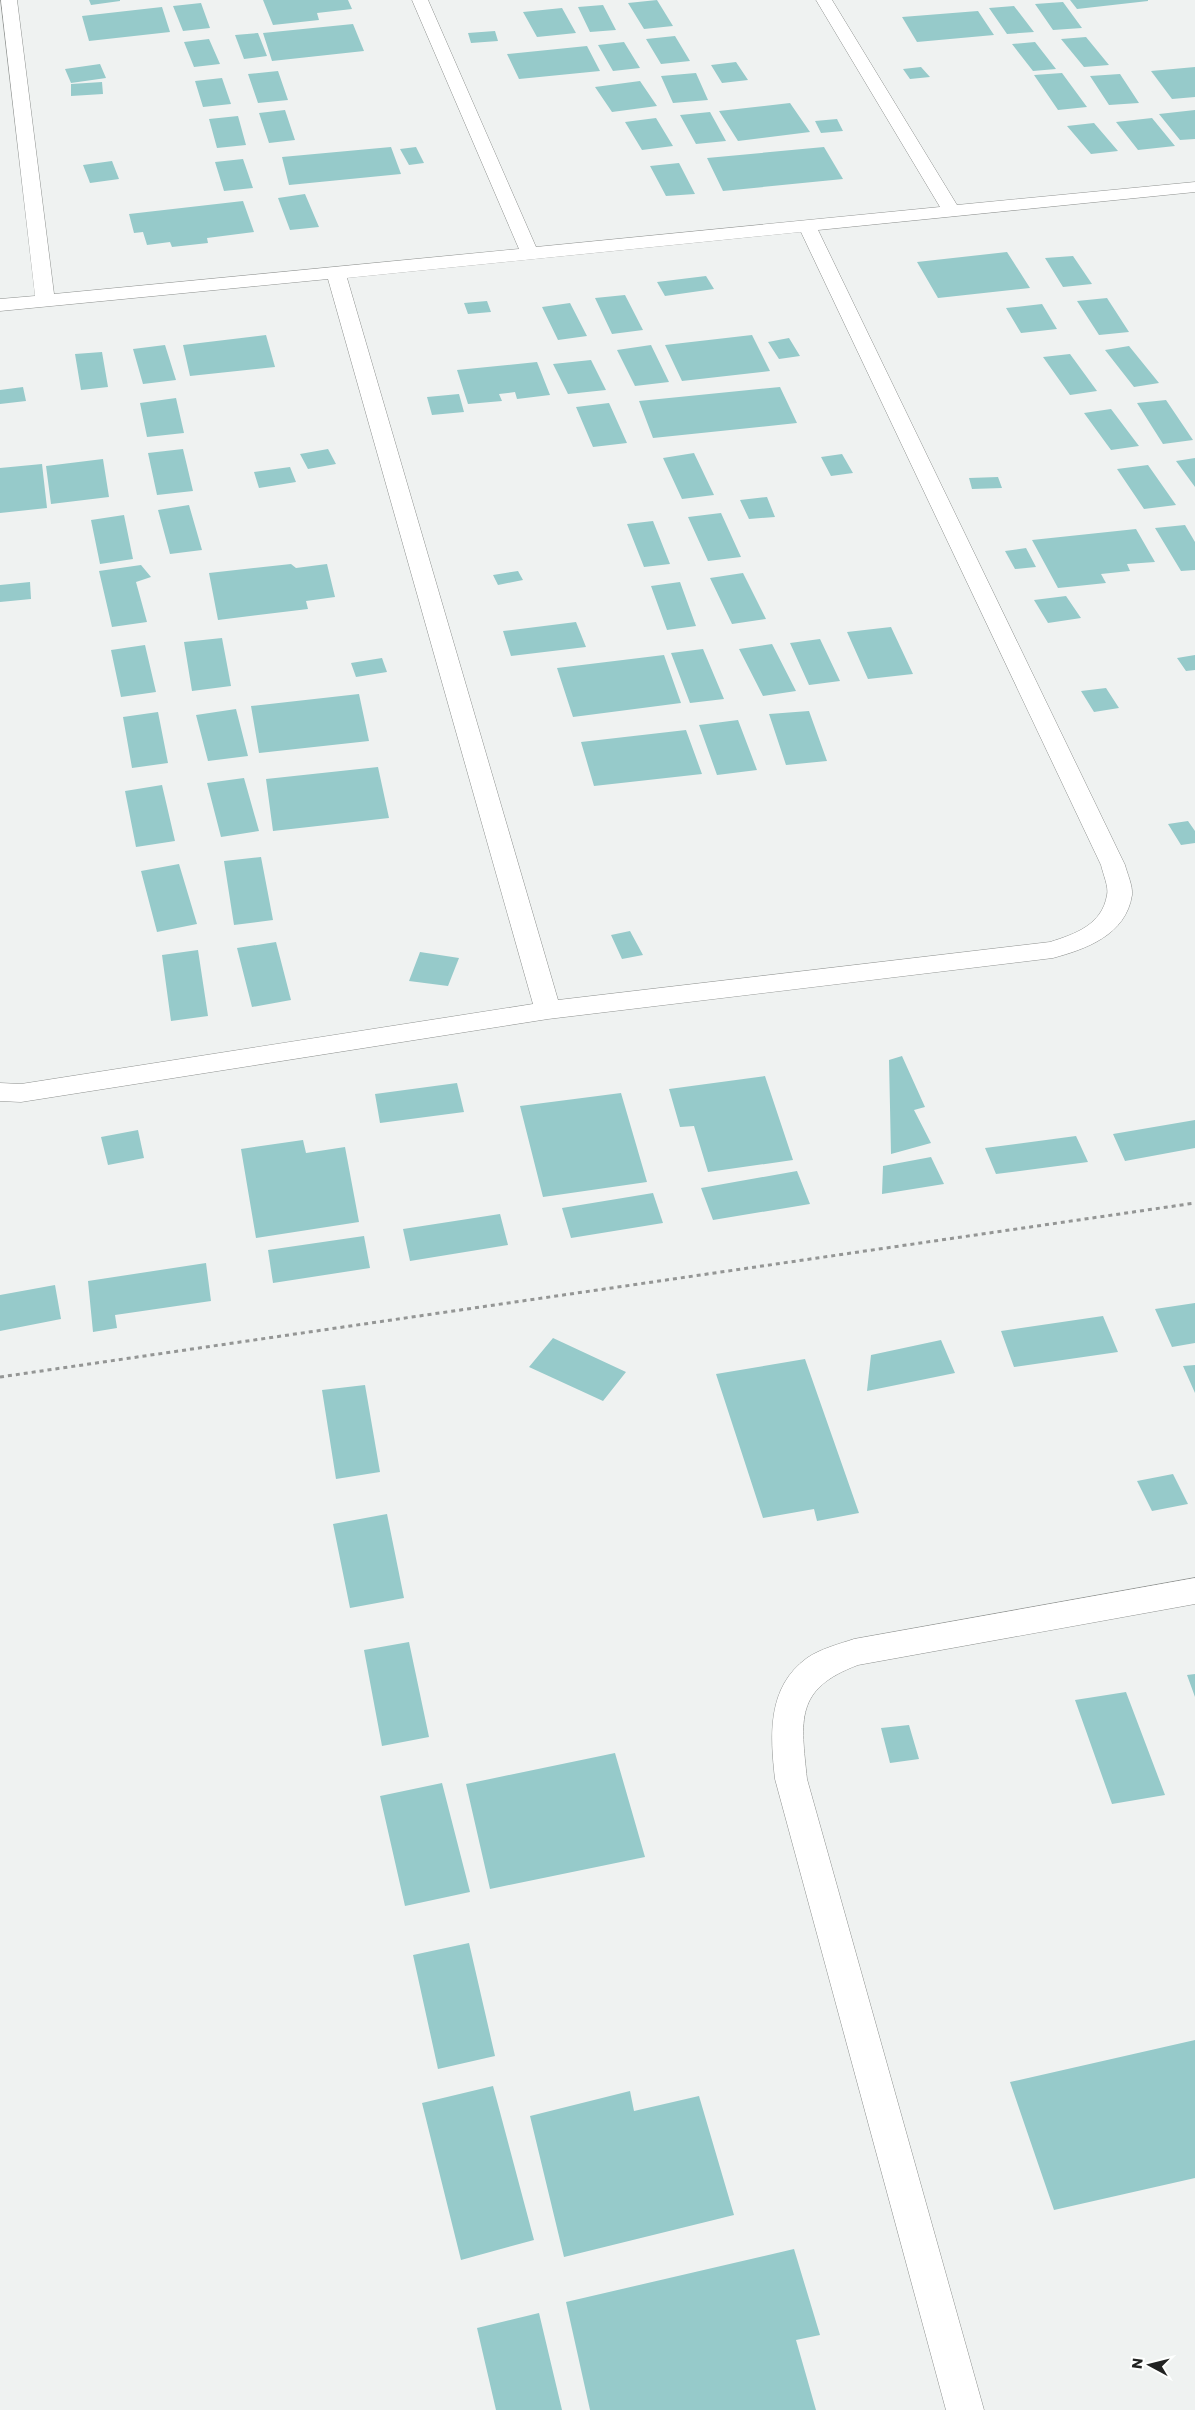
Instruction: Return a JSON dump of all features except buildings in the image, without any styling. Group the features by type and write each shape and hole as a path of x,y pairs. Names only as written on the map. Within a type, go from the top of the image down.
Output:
{"street":[{"path":"9,0 45,299"},
{"path":"420,0 530,254"},
{"path":"824,0 952,212"},
{"path":"0,305 45,299 336,273 1195,187"},
{"path":"0,1092 22,1093 548,1010 1053,950 1090,937 1111,918 1120,894 1113,865 807,226"},
{"path":"336,273 548,1010"},
{"path":"965,2410 791,1779 785,1728 795,1692 819,1667 854,1652 1195,1591"}],"path":[{"path":"0,1377 1195,1203"}]}
